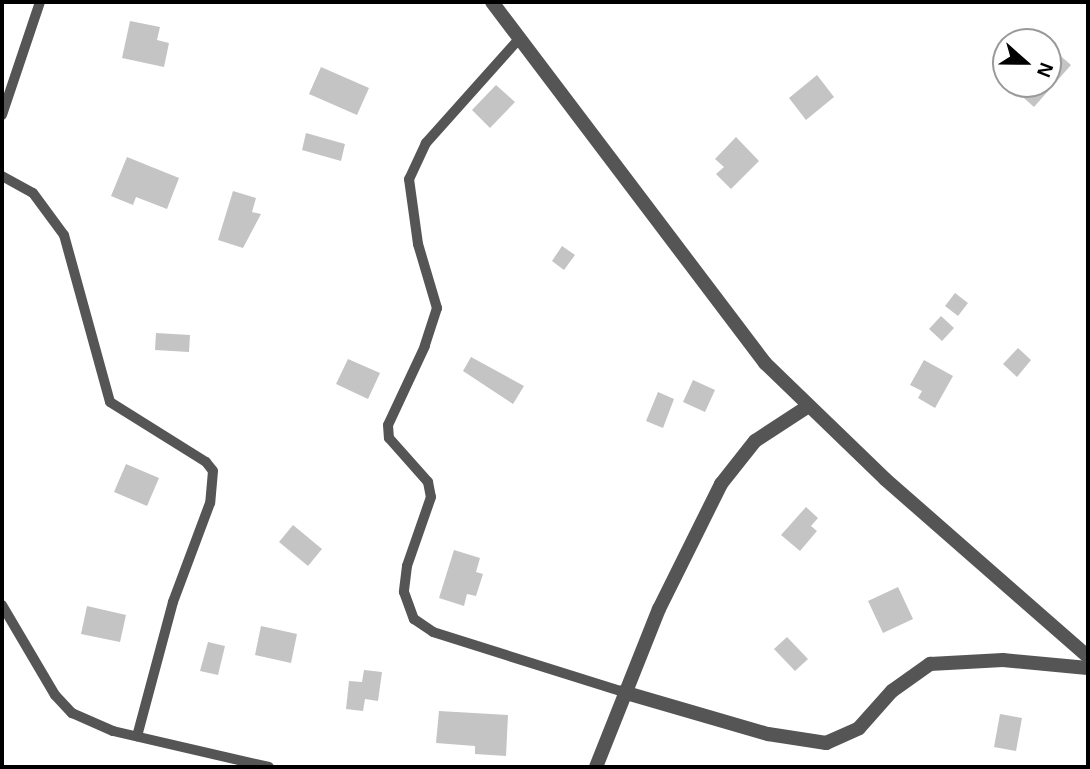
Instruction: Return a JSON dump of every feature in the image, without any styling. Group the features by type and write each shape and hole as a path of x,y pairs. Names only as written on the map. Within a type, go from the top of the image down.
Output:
{"street":[{"path":"492,2 690,268 765,363 807,407 1088,657"},
{"path":"596,767 623,692 721,484 755,441 807,407"},
{"path":"623,692 768,734 826,743 859,728 892,691 930,664 1003,660 1088,668"}],"lane":[{"path":"2,115 40,2"},
{"path":"519,39 426,143 412,164 409,179 418,244 437,308 425,346 388,425 389,438 428,482 431,497 407,566 404,592 414,619 433,632 623,692"},
{"path":"2,176 33,193 64,235 110,402 206,462 213,471 210,503 170,613 137,736"},
{"path":"2,606 55,695 72,713 90,723 137,736 269,767"}],"building":[{"path":"130,21 160,27 157,40 169,43 164,67 122,58"},
{"path":"1062,57 1071,65 1062,75"},
{"path":"321,67 369,88 357,115 309,94"},
{"path":"817,75 834,97 806,120 789,98"},
{"path":"496,85 515,102 490,128 472,110"},
{"path":"1024,98 1042,98 1034,107"},
{"path":"306,133 345,144 341,161 302,150"},
{"path":"736,137 759,161 731,189 716,174 724,167 715,159"},
{"path":"127,157 179,178 167,209 136,197 133,205 111,196"},
{"path":"233,191 256,198 252,212 261,214 243,248 218,240"},
{"path":"562,246 575,255 564,270 552,261"},
{"path":"955,293 968,303 958,316 945,306"},
{"path":"941,316 954,328 942,341 929,329"},
{"path":"156,333 190,335 189,352 155,350"},
{"path":"1018,348 1031,360 1017,377 1003,364"},
{"path":"471,357 524,386 513,404 463,371"},
{"path":"348,359 380,373 368,399 336,384"},
{"path":"924,360 953,376 935,408 918,398 922,391 910,385"},
{"path":"693,380 715,390 705,412 683,402"},
{"path":"658,392 674,399 663,428 646,421"},
{"path":"126,464 159,478 147,506 114,492"},
{"path":"806,507 818,518 811,526 817,531 800,551 781,535"},
{"path":"293,525 322,549 308,566 279,542"},
{"path":"454,550 480,558 476,572 483,574 476,596 467,594 464,606 439,598"},
{"path":"898,587 913,619 883,633 868,601"},
{"path":"87,606 126,615 120,642 81,634"},
{"path":"261,626 297,634 291,663 255,655"},
{"path":"787,637 808,659 795,671 774,649"},
{"path":"208,642 225,646 218,675 200,671"},
{"path":"364,670 382,672 378,701 365,699 363,711 346,709 349,681 362,682"},
{"path":"439,711 508,715 506,756 475,754 475,746 436,743"},
{"path":"1000,714 1022,718 1016,751 994,747"}]}
